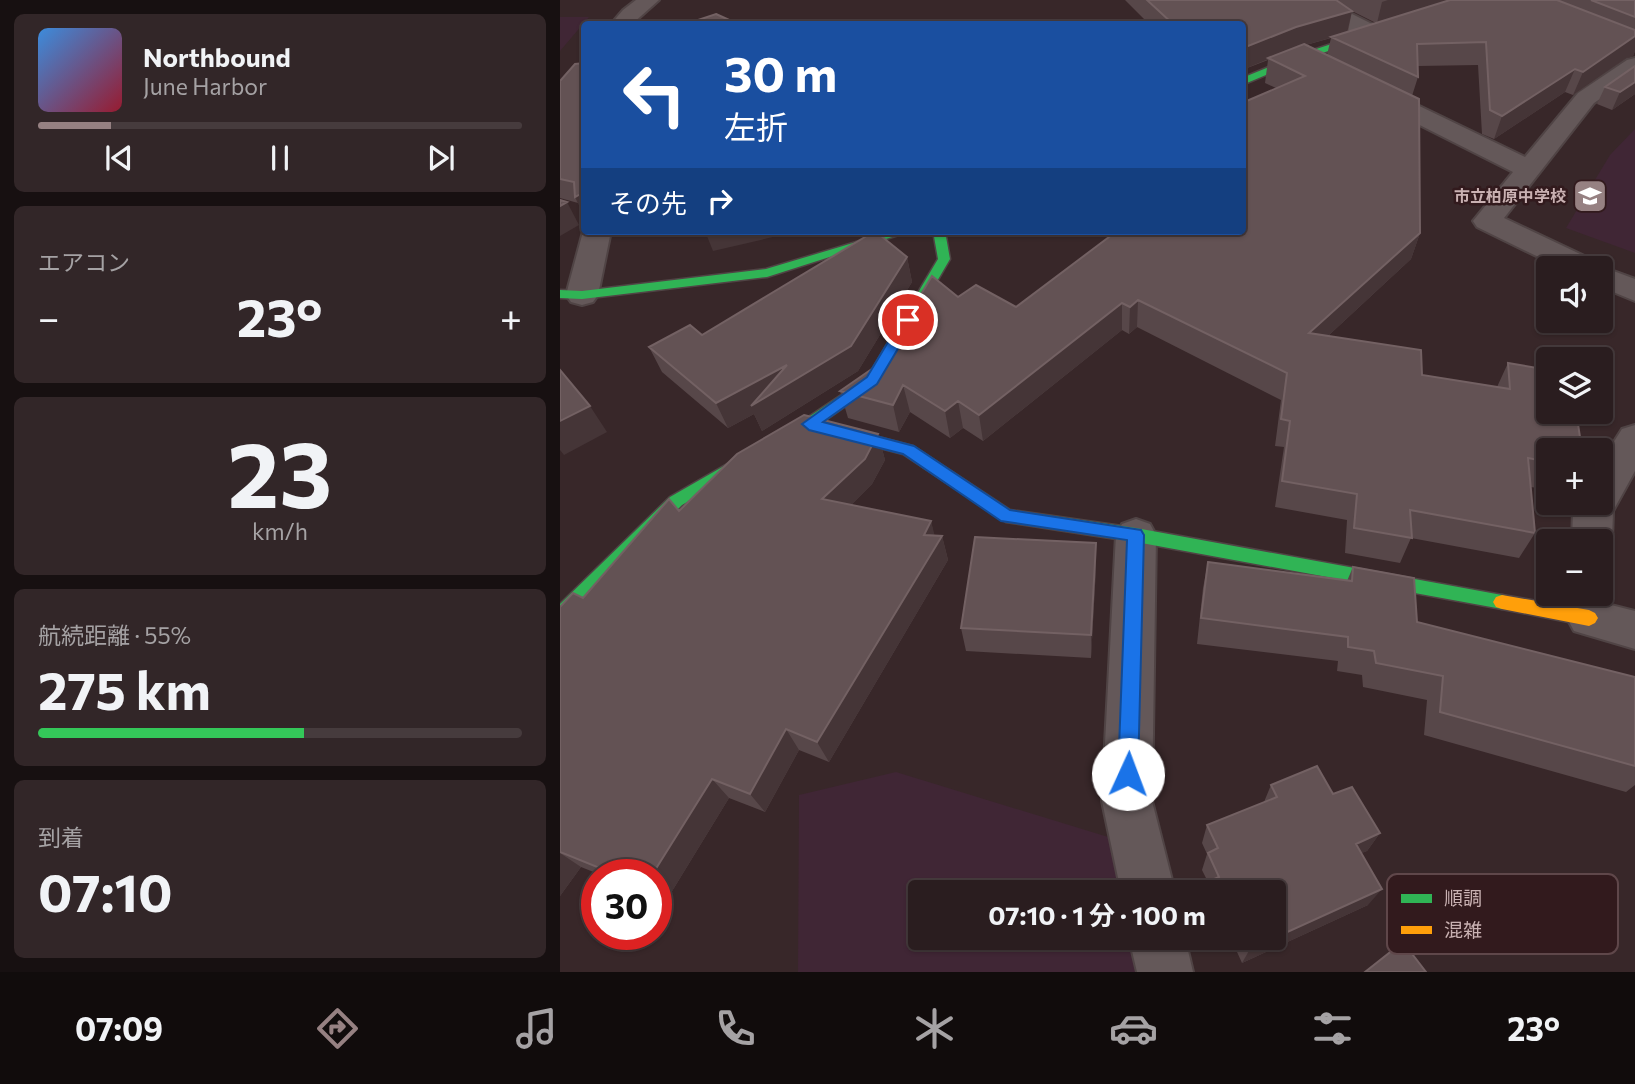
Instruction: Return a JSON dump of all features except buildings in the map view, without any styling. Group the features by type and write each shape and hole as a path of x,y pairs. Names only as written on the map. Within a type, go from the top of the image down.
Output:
{"street":[{"path":"623,21 649,0"},
{"path":"1320,0 1331,11 1372,33"},
{"path":"1246,80 1301,57 1395,27"},
{"path":"1301,57 1528,169"},
{"path":"1561,256 1487,221 1586,98 1635,65"},
{"path":"595,235 571,295 767,273 892,235"},
{"path":"560,615 676,501 809,424 872,381 944,259 940,235"},
{"path":"1613,281 1635,291"},
{"path":"809,424 908,450 1006,516 1536,598"},
{"path":"1613,476 1635,438"},
{"path":"1136,535 1128,801 1144,880"},
{"path":"1589,606 1635,631"},
{"path":"1159,950 1164,972"}],"shaded area":[{"path":"560,17 589,17 581,21 581,26 560,51"},
{"path":"1635,129 1635,253 1566,228 1610,155"},
{"path":"896,772 1131,844 1136,880 908,880 908,950 1147,950 1150,972 798,972 799,795"}],"traffic: fast":[{"path":"1246,80 1301,57 1377,32"},
{"path":"560,294 582,295 767,273 892,235"},
{"path":"560,615 676,501 809,424 872,381 944,259 940,235"},
{"path":"828,429 908,450 1006,516 1136,535 1502,602"}],"traffic: slow":[{"path":"1502,602 1589,618"}],"place":[{"name":"市立柏原中学校","path":"1590,196"}],"route":[{"path":"908,320 872,381 809,424 908,450 1006,516 1136,535 1128,774"}]}
